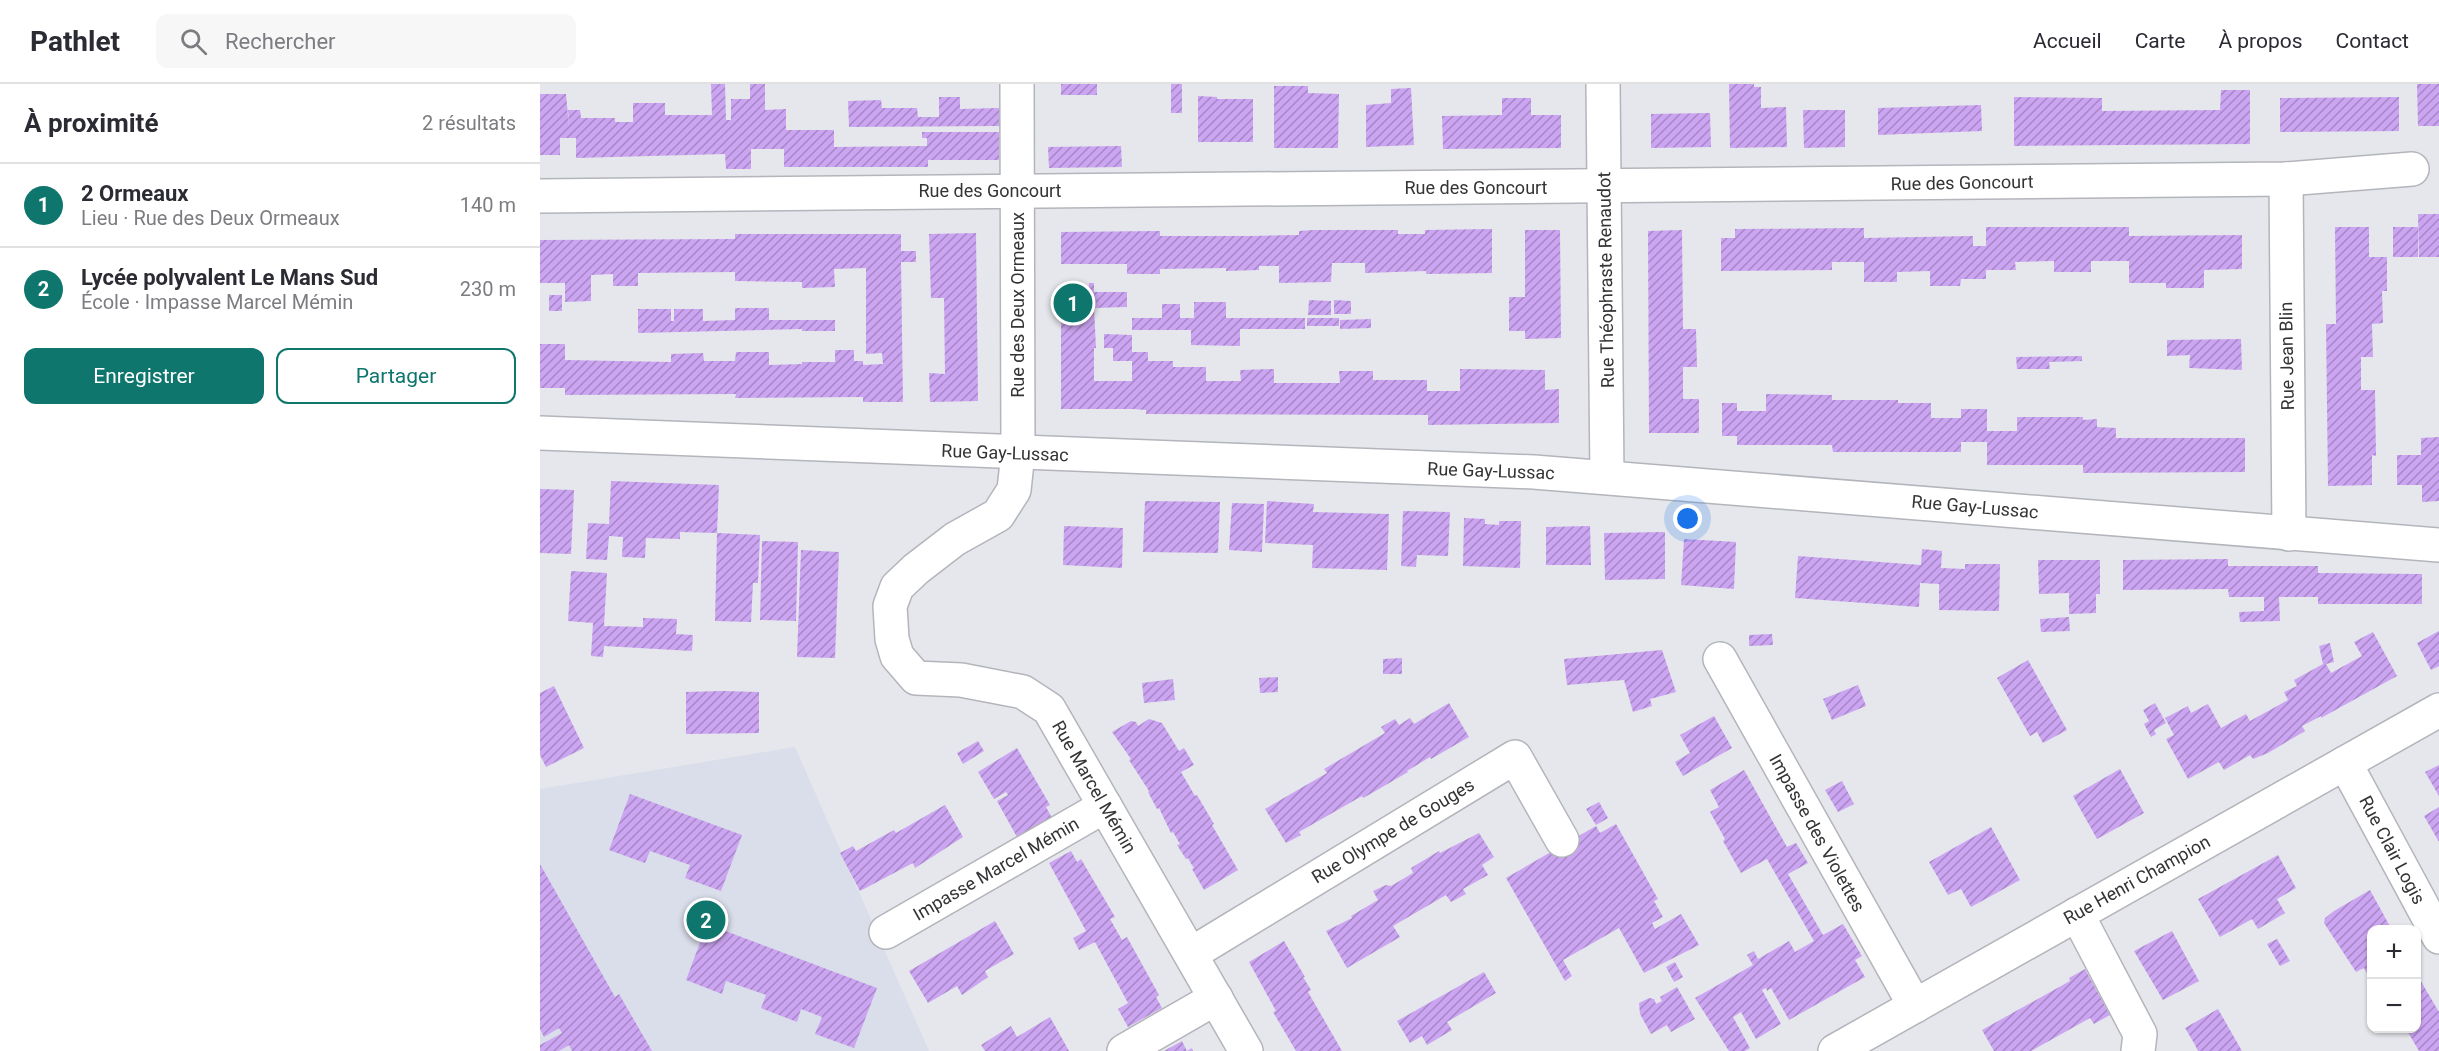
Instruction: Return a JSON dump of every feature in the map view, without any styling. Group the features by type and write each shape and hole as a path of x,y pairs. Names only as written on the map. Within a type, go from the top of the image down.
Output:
{"street":[{"name":"Rue des Deux Ormeaux","path":"1017,84 1018,453"},
{"name":"Rue Théophraste Renaudot","path":"1603,84 1607,477"},
{"name":"Rue des Goncourt","path":"540,196 2286,179 2412,169"},
{"name":"Rue Jean Blin","path":"2286,179 2289,534"},
{"name":"Rue Gay-Lussac","path":"540,433 1534,472 2439,545"},
{"name":"Rue Marcel Mémin","path":"1018,453 1014,490 998,515 955,539 897,587 890,606 892,639 897,656 916,678 961,680 1023,692 1049,709 1246,1051"},
{"name":"Impasse des Violettes","path":"1720,659 1915,1006"},
{"name":"Rue Henri Champion","path":"1835,1051 2439,710"},
{"name":"Rue Olympe de Gouges","path":"1191,954 1515,757 1562,840"},
{"name":"Rue Clair Logis","path":"2345,763 2439,938"},
{"name":"Impasse Marcel Mémin","path":"886,932 1105,806"},
{"path":"2077,914 2140,1034 2138,1051"},
{"path":"1124,1051 1216,998"}],"shaded area":[{"path":"795,747 929,1051 540,1051 540,789"}],"building":[{"path":"711,84 725,84 726,120 731,120 731,99 750,99 750,84 765,84 765,110 786,109 786,130 834,130 834,147 927,146 927,138 922,138 922,132 999,132 999,160 928,160 928,167 784,167 784,149 751,149 751,169 726,169 725,154 576,158 576,138 560,138 560,155 540,155 540,94 566,94 569,127 568,110 580,110 581,118 615,118 615,122 633,122 633,103 665,103 665,115 712,115"},
{"path":"1061,84 1097,84 1097,95 1061,95"},
{"path":"1171,84 1182,84 1182,113 1171,113"},
{"path":"1729,84 1754,84 1754,87 1761,87 1761,108 1786,107 1787,147 1730,148"},
{"path":"2417,84 2439,84 2439,126 2418,126"},
{"path":"1274,86 1308,86 1308,93 1339,94 1338,148 1274,148"},
{"path":"1411,88 1414,145 1366,147 1366,105 1391,103 1391,89"},
{"path":"2221,90 2250,90 2250,144 2014,146 2014,97 2102,98 2102,111 2220,110"},
{"path":"1198,96 1217,97 1217,99 1253,99 1253,142 1198,142"},
{"path":"939,97 960,97 960,109 999,108 1000,126 849,127 848,101 881,100 882,108 917,108 918,117 939,117"},
{"path":"2399,97 2399,131 2280,132 2280,98"},
{"path":"1502,98 1531,98 1531,115 1561,115 1561,148 1443,149 1442,116 1502,115"},
{"path":"1981,105 1982,131 1878,135 1878,108"},
{"path":"1803,110 1845,110 1845,147 1804,148"},
{"path":"1710,113 1711,147 1651,148 1651,114"},
{"path":"1121,146 1122,167 1049,168 1048,147"},
{"path":"2418,214 2439,214 2439,257 2419,257"},
{"path":"1986,227 2129,227 2129,236 2242,235 2242,269 2204,270 2204,288 2166,288 2166,283 2129,283 2129,261 2091,261 2091,272 2054,272 2054,261 2015,262 2016,270 1986,270 1986,279 1961,279 1960,286 1930,286 1930,271 1897,272 1897,282 1864,282 1864,262 1832,262 1832,270 1721,271 1721,238 1735,238 1735,229 1864,228 1864,238 1973,236 1973,246 1986,246"},
{"path":"2335,227 2369,227 2369,257 2387,257 2387,291 2382,291 2383,323 2372,324 2373,357 2361,357 2361,390 2375,390 2376,456 2372,455 2372,485 2328,486 2326,324 2336,324"},
{"path":"2393,227 2418,227 2418,257 2393,257"},
{"path":"1492,229 1492,273 1426,274 1426,271 1365,273 1365,263 1332,263 1331,282 1279,283 1279,266 1259,266 1259,270 1226,271 1226,268 1160,269 1160,274 1127,274 1127,264 1061,264 1061,232 1160,231 1160,236 1252,236 1299,235 1299,231 1313,230 1398,230 1398,234 1425,234 1425,230"},
{"path":"1525,230 1560,230 1561,338 1525,339 1525,331 1509,331 1509,297 1525,297"},
{"path":"1682,230 1683,329 1696,329 1697,367 1683,367 1683,399 1699,399 1699,433 1649,433 1648,231"},
{"path":"976,233 978,401 930,402 929,373 945,374 944,298 931,298 929,234"},
{"path":"735,234 901,234 901,251 916,251 916,262 901,262 903,402 863,402 863,397 735,398 736,394 565,395 565,388 540,388 540,344 565,344 565,360 671,362 671,354 703,353 704,361 735,361 736,352 769,352 769,365 802,364 802,362 835,362 835,350 854,350 854,361 863,361 863,365 883,364 882,353 866,354 866,268 834,269 835,287 802,288 802,282 735,281 735,272 638,273 638,286 613,286 613,274 591,275 591,301 565,302 565,283 540,283 540,240 735,239"},
{"path":"1089,283 1094,283 1094,292 1127,292 1127,307 1094,308 1096,348 1094,348 1094,381 1132,381 1132,361 1113,361 1113,348 1104,348 1104,334 1132,335 1132,352 1148,352 1148,361 1173,361 1173,367 1206,367 1206,381 1241,381 1240,370 1274,369 1274,383 1340,383 1339,371 1373,371 1373,380 1427,380 1427,391 1460,391 1460,369 1545,370 1545,390 1559,389 1559,423 1428,425 1428,415 1146,414 1146,410 1133,409 1061,409 1061,289 1089,289"},
{"path":"549,295 562,295 562,311 549,311"},
{"path":"1309,300 1331,301 1331,315 1308,315"},
{"path":"1334,300 1351,301 1351,314 1334,314"},
{"path":"1194,302 1226,302 1226,318 1305,318 1305,329 1240,329 1240,346 1191,345 1191,330 1132,330 1132,318 1162,318 1162,304 1180,304 1180,318 1194,318"},
{"path":"735,308 769,308 769,320 835,320 835,331 802,331 802,329 638,333 638,309 671,309 671,321 674,321 674,309 703,309 703,321 735,320"},
{"path":"1307,318 1339,318 1339,326 1307,326"},
{"path":"1371,319 1371,328 1340,329 1340,320"},
{"path":"2241,339 2242,370 2189,368 2190,355 2167,356 2167,340"},
{"path":"2082,356 2082,361 2049,362 2050,369 2017,369 2016,357"},
{"path":"1766,394 1832,395 1832,400 1898,400 1898,403 1931,403 1931,418 1961,418 1961,409 1987,409 1987,431 2017,431 2017,417 2083,417 2083,420 2097,419 2097,427 2116,428 2116,438 2245,438 2245,472 2083,473 2083,465 1987,465 1987,442 1961,442 1961,452 1833,452 1832,445 1737,445 1737,436 1722,436 1722,403 1737,403 1737,411 1766,411"},
{"path":"2439,437 2439,501 2422,502 2422,485 2397,485 2397,455 2421,455 2421,438"},
{"path":"611,481 719,485 717,533 680,532 680,539 646,538 645,558 622,557 623,537 609,536 607,560 586,559 588,523 609,524"},
{"path":"540,489 574,490 571,554 540,553"},
{"path":"1145,501 1220,502 1218,553 1143,552"},
{"path":"1267,501 1314,504 1313,512 1389,514 1387,570 1312,568 1313,545 1265,543"},
{"path":"1232,503 1264,504 1262,552 1229,550"},
{"path":"1403,511 1450,512 1448,556 1417,555 1416,567 1401,566"},
{"path":"1464,518 1485,519 1485,524 1499,525 1499,521 1521,521 1520,568 1463,566"},
{"path":"1064,526 1123,528 1122,568 1063,565"},
{"path":"1590,526 1591,565 1546,565 1546,527"},
{"path":"1665,532 1665,579 1605,580 1604,533"},
{"path":"717,533 760,535 758,583 753,583 751,622 715,621"},
{"path":"1684,539 1736,542 1734,589 1681,585"},
{"path":"762,541 798,542 796,621 760,620"},
{"path":"1922,549 1942,551 1941,568 1965,569 1965,564 2000,564 1999,611 1939,610 1939,584 1920,583 1919,607 1795,598 1798,556 1921,565"},
{"path":"801,550 839,552 835,658 797,657"},
{"path":"2228,559 2228,566 2318,566 2318,573 2422,574 2422,604 2318,604 2318,597 2279,597 2280,621 2240,622 2239,612 2264,611 2264,597 2229,597 2228,589 2123,590 2123,560"},
{"path":"2038,560 2100,560 2100,594 2096,594 2096,613 2069,614 2069,593 2039,594"},
{"path":"571,571 607,573 604,626 643,627 643,618 677,619 676,634 693,635 692,651 604,646 603,657 591,656 593,623 568,621"},
{"path":"2069,617 2070,631 2041,632 2040,619"},
{"path":"2439,631 2439,666 2431,670 2417,643"},
{"path":"2373,632 2397,676 2302,726 2305,731 2268,753 2253,759 2250,755 2224,770 2219,762 2188,779 2166,739 2174,735 2165,718 2188,706 2191,713 2208,704 2221,728 2246,714 2250,721 2288,700 2284,692 2297,686 2294,680 2323,664 2319,646 2330,643 2334,662 2326,664 2331,673 2362,656 2354,642"},
{"path":"1772,634 1773,645 1749,646 1749,635"},
{"path":"1662,650 1676,692 1650,699 1652,706 1633,712 1624,680 1567,685 1564,659"},
{"path":"1402,658 1402,674 1383,674 1383,659"},
{"path":"2028,660 2067,730 2043,743 2037,732 2030,736 1997,678"},
{"path":"1278,677 1278,692 1260,693 1259,678"},
{"path":"1173,679 1175,700 1144,703 1142,683"},
{"path":"1858,685 1866,706 1832,720 1823,699"},
{"path":"554,686 584,748 546,767 540,755 540,693"},
{"path":"686,692 759,692 759,733 686,734"},
{"path":"1449,703 1469,737 1299,832 1301,835 1286,843 1265,809 1327,773 1324,769 1385,733 1381,727 1395,719 1399,725 1410,718 1414,724"},
{"path":"2155,703 2166,723 2154,730 2156,734 2151,737 2144,724 2149,721 2143,710"},
{"path":"1714,716 1732,748 1683,776 1675,762 1690,753 1680,735"},
{"path":"1149,719 1162,723 1179,751 1184,748 1194,765 1181,772 1214,824 1212,825 1238,870 1204,890 1192,869 1194,868 1177,845 1180,844 1173,832 1171,833 1159,808 1157,809 1149,791 1129,760 1131,759 1112,732 1131,721 1136,722 1138,726"},
{"path":"978,741 984,751 963,764 957,753"},
{"path":"1017,748 1050,805 1046,807 1052,818 1017,837 997,801 1008,795 1006,792 994,799 978,772"},
{"path":"2439,765 2439,796 2425,772"},
{"path":"2120,769 2144,813 2097,839 2073,796"},
{"path":"1744,770 1787,847 1796,843 1808,863 1788,874 1823,935 1843,924 1862,956 1855,960 1865,977 1789,1020 1771,988 1767,991 1766,988 1762,990 1781,1024 1756,1039 1741,1012 1733,1017 1750,1048 1745,1051 1729,1051 1695,998 1753,965 1747,955 1754,951 1758,959 1789,941 1795,952 1814,941 1767,859 1741,873 1710,812 1719,807 1710,790"},
{"path":"1842,781 1854,804 1838,812 1825,790"},
{"path":"630,794 742,835 721,891 685,878 690,865 650,851 645,863 609,850"},
{"path":"1599,802 1608,818 1596,825 1586,809"},
{"path":"945,805 963,837 915,868 913,863 860,891 840,853 853,846 856,851 894,830 896,833"},
{"path":"2439,807 2439,842 2424,816"},
{"path":"1616,824 1658,899 1654,901 1663,917 1652,923 1655,929 1681,914 1699,945 1644,973 1619,928 1563,960 1572,976 1565,981 1506,878 1596,826 1600,833"},
{"path":"1991,827 2020,880 1971,907 1961,889 1948,895 1929,862"},
{"path":"1479,833 1494,857 1482,865 1488,875 1463,889 1466,894 1451,902 1446,895 1393,926 1400,937 1347,968 1326,931 1352,918 1351,916 1378,900 1373,891 1386,885 1391,886 1413,873 1411,868 1439,851 1440,853"},
{"path":"1071,851 1077,862 1081,859 1115,917 1110,919 1122,940 1127,937 1159,995 1156,997 1162,1008 1128,1027 1118,1009 1128,1003 1095,942 1079,950 1073,938 1086,931 1049,863"},
{"path":"2278,855 2296,888 2277,899 2285,913 2258,929 2252,919 2220,937 2198,899"},
{"path":"540,864 615,997 619,994 652,1051 572,1051 569,1045 559,1051 540,1051 540,1045 562,1033 559,1028 544,1037 540,1029"},
{"path":"2370,890 2389,925 2367,925 2367,973 2364,968 2356,972 2324,923 2325,918"},
{"path":"995,921 1014,954 985,971 988,977 962,995 957,986 928,1003 909,971"},
{"path":"707,924 877,988 854,1048 815,1034 822,1017 801,1009 797,1022 761,1008 766,995 726,981 722,994 686,980"},
{"path":"2172,931 2199,981 2163,1000 2134,951"},
{"path":"2277,939 2290,961 2280,966 2267,944"},
{"path":"1284,941 1305,977 1303,977 1311,990 1308,992 1342,1051 1296,1051 1273,1012 1276,1011 1249,962"},
{"path":"1675,962 1683,977 1674,982 1666,967"},
{"path":"2085,969 2110,1015 2094,1024 2090,1018 2031,1051 1994,1051 1982,1030 2070,981 2069,978"},
{"path":"1484,972 1496,993 1447,1022 1452,1030 1427,1045 1422,1036 1410,1043 1397,1021"},
{"path":"2421,981 2439,1012 2439,1051 2419,1051 2408,1033 2421,1033"},
{"path":"1677,987 1695,1019 1671,1032 1667,1025 1651,1034 1640,1014 1639,1003 1649,998 1654,999 1656,1004 1662,1001 1660,997"},
{"path":"2218,1009 2242,1051 2198,1051 2185,1028"},
{"path":"1050,1017 1069,1051 985,1051 981,1045 1011,1026 1017,1037"},
{"path":"1182,1041 1187,1051 1164,1051"}],"place":[{"name":"2 Ormeaux","path":"1073,303"},
{"name":"Lycée polyvalent Le Mans Sud","path":"706,920"}]}
